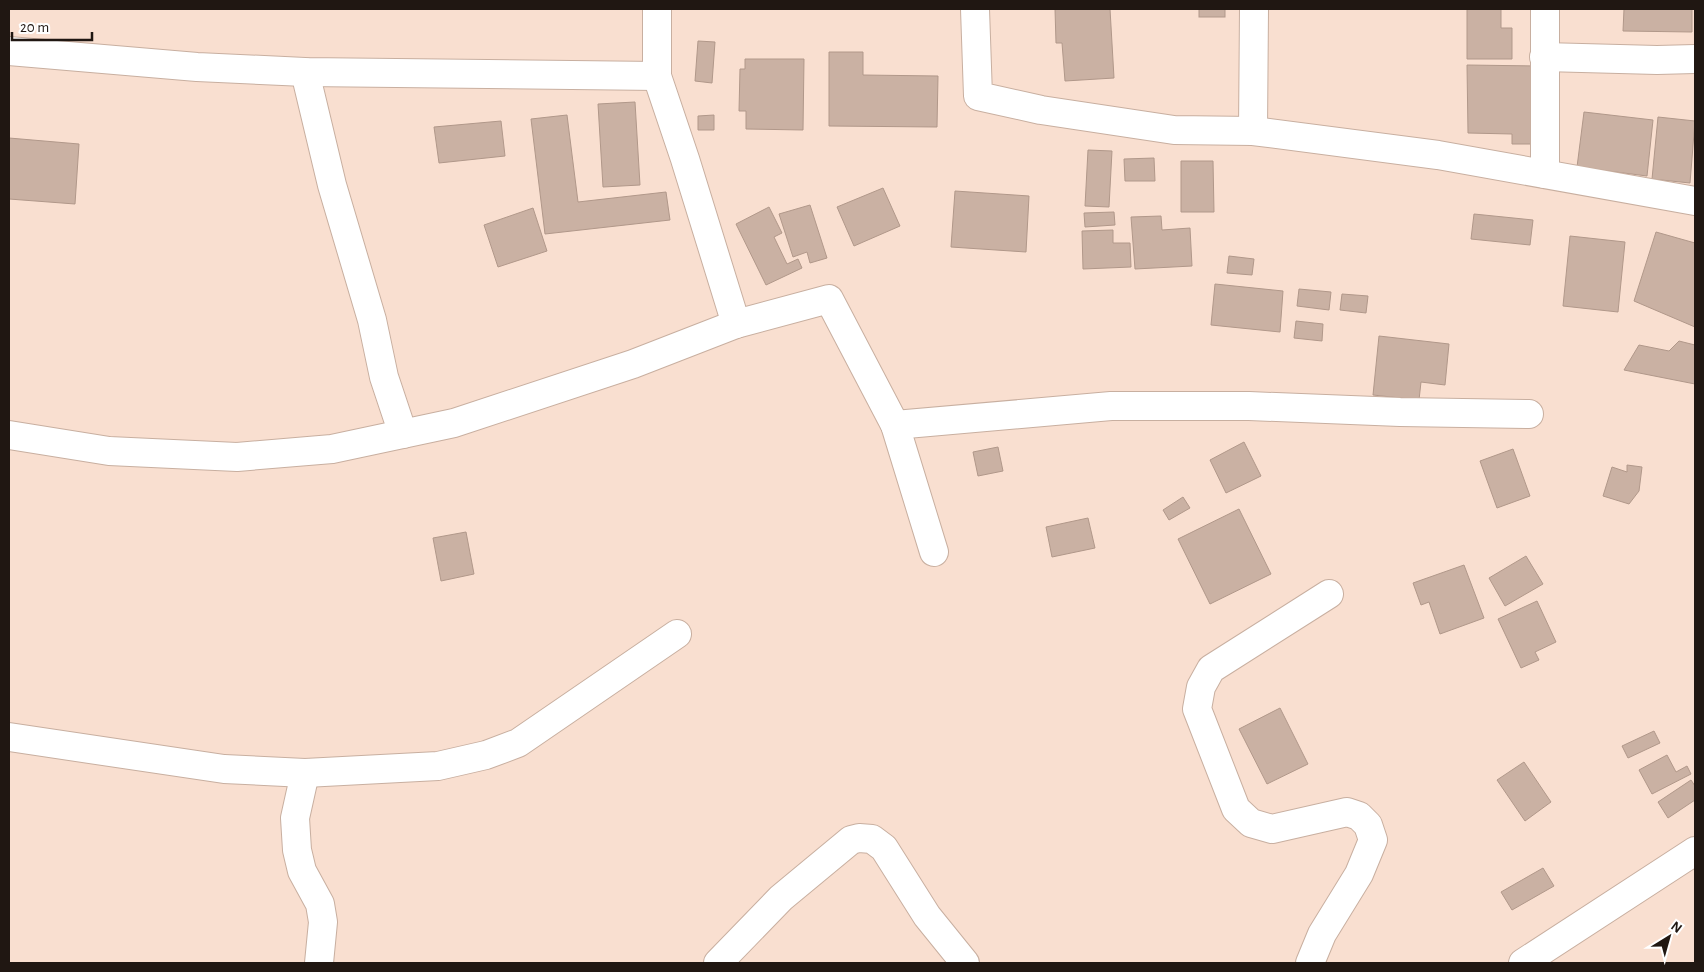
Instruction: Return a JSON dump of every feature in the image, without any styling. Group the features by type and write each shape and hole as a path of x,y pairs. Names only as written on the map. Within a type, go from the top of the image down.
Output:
{"street":[{"path":"657,9 657,76 736,324"},
{"path":"975,9 978,96 1041,110 1174,130 1253,131 1438,155 1695,201"},
{"path":"1253,131 1254,9"},
{"path":"1544,174 1545,9"},
{"path":"9,51 197,67 305,72 657,76"},
{"path":"1544,57 1657,60 1695,59"},
{"path":"305,72 332,185 372,320 384,377 402,434"},
{"path":"9,435 109,451 237,457 332,449 454,423 632,364 736,324 829,299 852,339 895,425 934,552"},
{"path":"895,425 1111,406 1249,406 1400,412 1529,414"},
{"path":"1310,963 1322,934 1359,874 1373,840 1368,825 1359,816 1346,812 1272,829 1251,823 1236,809 1198,709 1201,687 1212,669 1329,594"},
{"path":"9,738 224,769 305,773 438,766 486,755 518,743 677,634"},
{"path":"305,773 295,818 297,850 302,871 320,904 323,922 318,963"},
{"path":"718,963 781,898 851,840 859,838 872,839 884,848 927,916 965,963"},
{"path":"1523,963 1695,851"}],"building":[{"path":"1055,9 1110,9 1114,78 1065,81 1062,43 1056,43"},
{"path":"1199,9 1225,9 1225,17 1199,17"},
{"path":"1467,9 1501,9 1501,28 1512,28 1512,59 1467,59"},
{"path":"1624,9 1692,9 1692,32 1623,31"},
{"path":"698,41 715,42 712,83 695,81"},
{"path":"829,52 863,52 863,75 938,76 937,127 829,126"},
{"path":"745,59 804,59 803,130 746,129 746,111 739,111 740,69 745,69"},
{"path":"1467,65 1537,66 1538,144 1512,144 1512,134 1468,133"},
{"path":"635,102 640,185 603,187 598,104"},
{"path":"1584,112 1653,120 1647,176 1577,167"},
{"path":"567,115 578,202 666,192 670,220 545,234 531,119"},
{"path":"714,115 714,130 698,130 698,116"},
{"path":"1658,117 1695,121 1690,183 1652,179"},
{"path":"501,121 505,156 439,163 434,127"},
{"path":"9,138 79,144 75,204 9,199"},
{"path":"1088,150 1112,151 1109,207 1085,206"},
{"path":"1154,158 1155,181 1125,181 1124,159"},
{"path":"1181,161 1213,161 1214,212 1181,212"},
{"path":"883,188 900,226 854,246 837,207"},
{"path":"955,191 1029,196 1026,252 951,247"},
{"path":"810,205 827,258 810,263 807,252 793,257 779,214"},
{"path":"769,207 782,233 774,237 787,264 798,259 802,268 766,285 736,224"},
{"path":"533,208 547,251 498,267 484,225"},
{"path":"1114,212 1115,225 1085,227 1084,213"},
{"path":"1474,214 1533,220 1530,245 1471,239"},
{"path":"1161,216 1162,230 1190,228 1192,266 1135,269 1131,217"},
{"path":"1113,230 1113,243 1130,243 1131,267 1083,269 1082,231"},
{"path":"1656,232 1695,243 1695,327 1634,301"},
{"path":"1570,236 1625,242 1618,312 1563,306"},
{"path":"1229,256 1254,259 1252,275 1227,273"},
{"path":"1215,284 1283,291 1280,332 1211,325"},
{"path":"1299,289 1331,292 1329,310 1297,306"},
{"path":"1342,294 1368,296 1366,313 1340,310"},
{"path":"1296,321 1323,324 1322,341 1294,338"},
{"path":"1379,336 1449,344 1445,385 1421,382 1419,400 1373,395"},
{"path":"1679,341 1695,345 1695,384 1624,370 1639,345 1669,351"},
{"path":"1244,442 1261,476 1226,493 1210,460"},
{"path":"998,447 1003,471 978,476 973,452"},
{"path":"1513,449 1530,496 1497,508 1480,461"},
{"path":"1627,465 1642,467 1639,491 1629,504 1603,496 1612,467 1627,472"},
{"path":"1183,497 1190,508 1169,520 1163,510"},
{"path":"1239,509 1271,574 1210,604 1178,539"},
{"path":"1088,518 1095,548 1052,557 1046,527"},
{"path":"466,532 474,574 441,581 433,538"},
{"path":"1526,556 1543,584 1505,606 1489,578"},
{"path":"1464,565 1484,618 1440,634 1429,602 1421,605 1413,583"},
{"path":"1537,601 1556,642 1535,652 1539,660 1521,668 1498,619"},
{"path":"1280,708 1308,764 1267,784 1239,729"},
{"path":"1654,731 1660,743 1628,758 1622,746"},
{"path":"1667,755 1676,772 1687,766 1691,774 1652,794 1639,770"},
{"path":"1524,762 1551,802 1525,821 1497,780"},
{"path":"1691,780 1695,786 1695,800 1668,818 1658,802"},
{"path":"1543,868 1554,886 1512,910 1501,892"}]}
